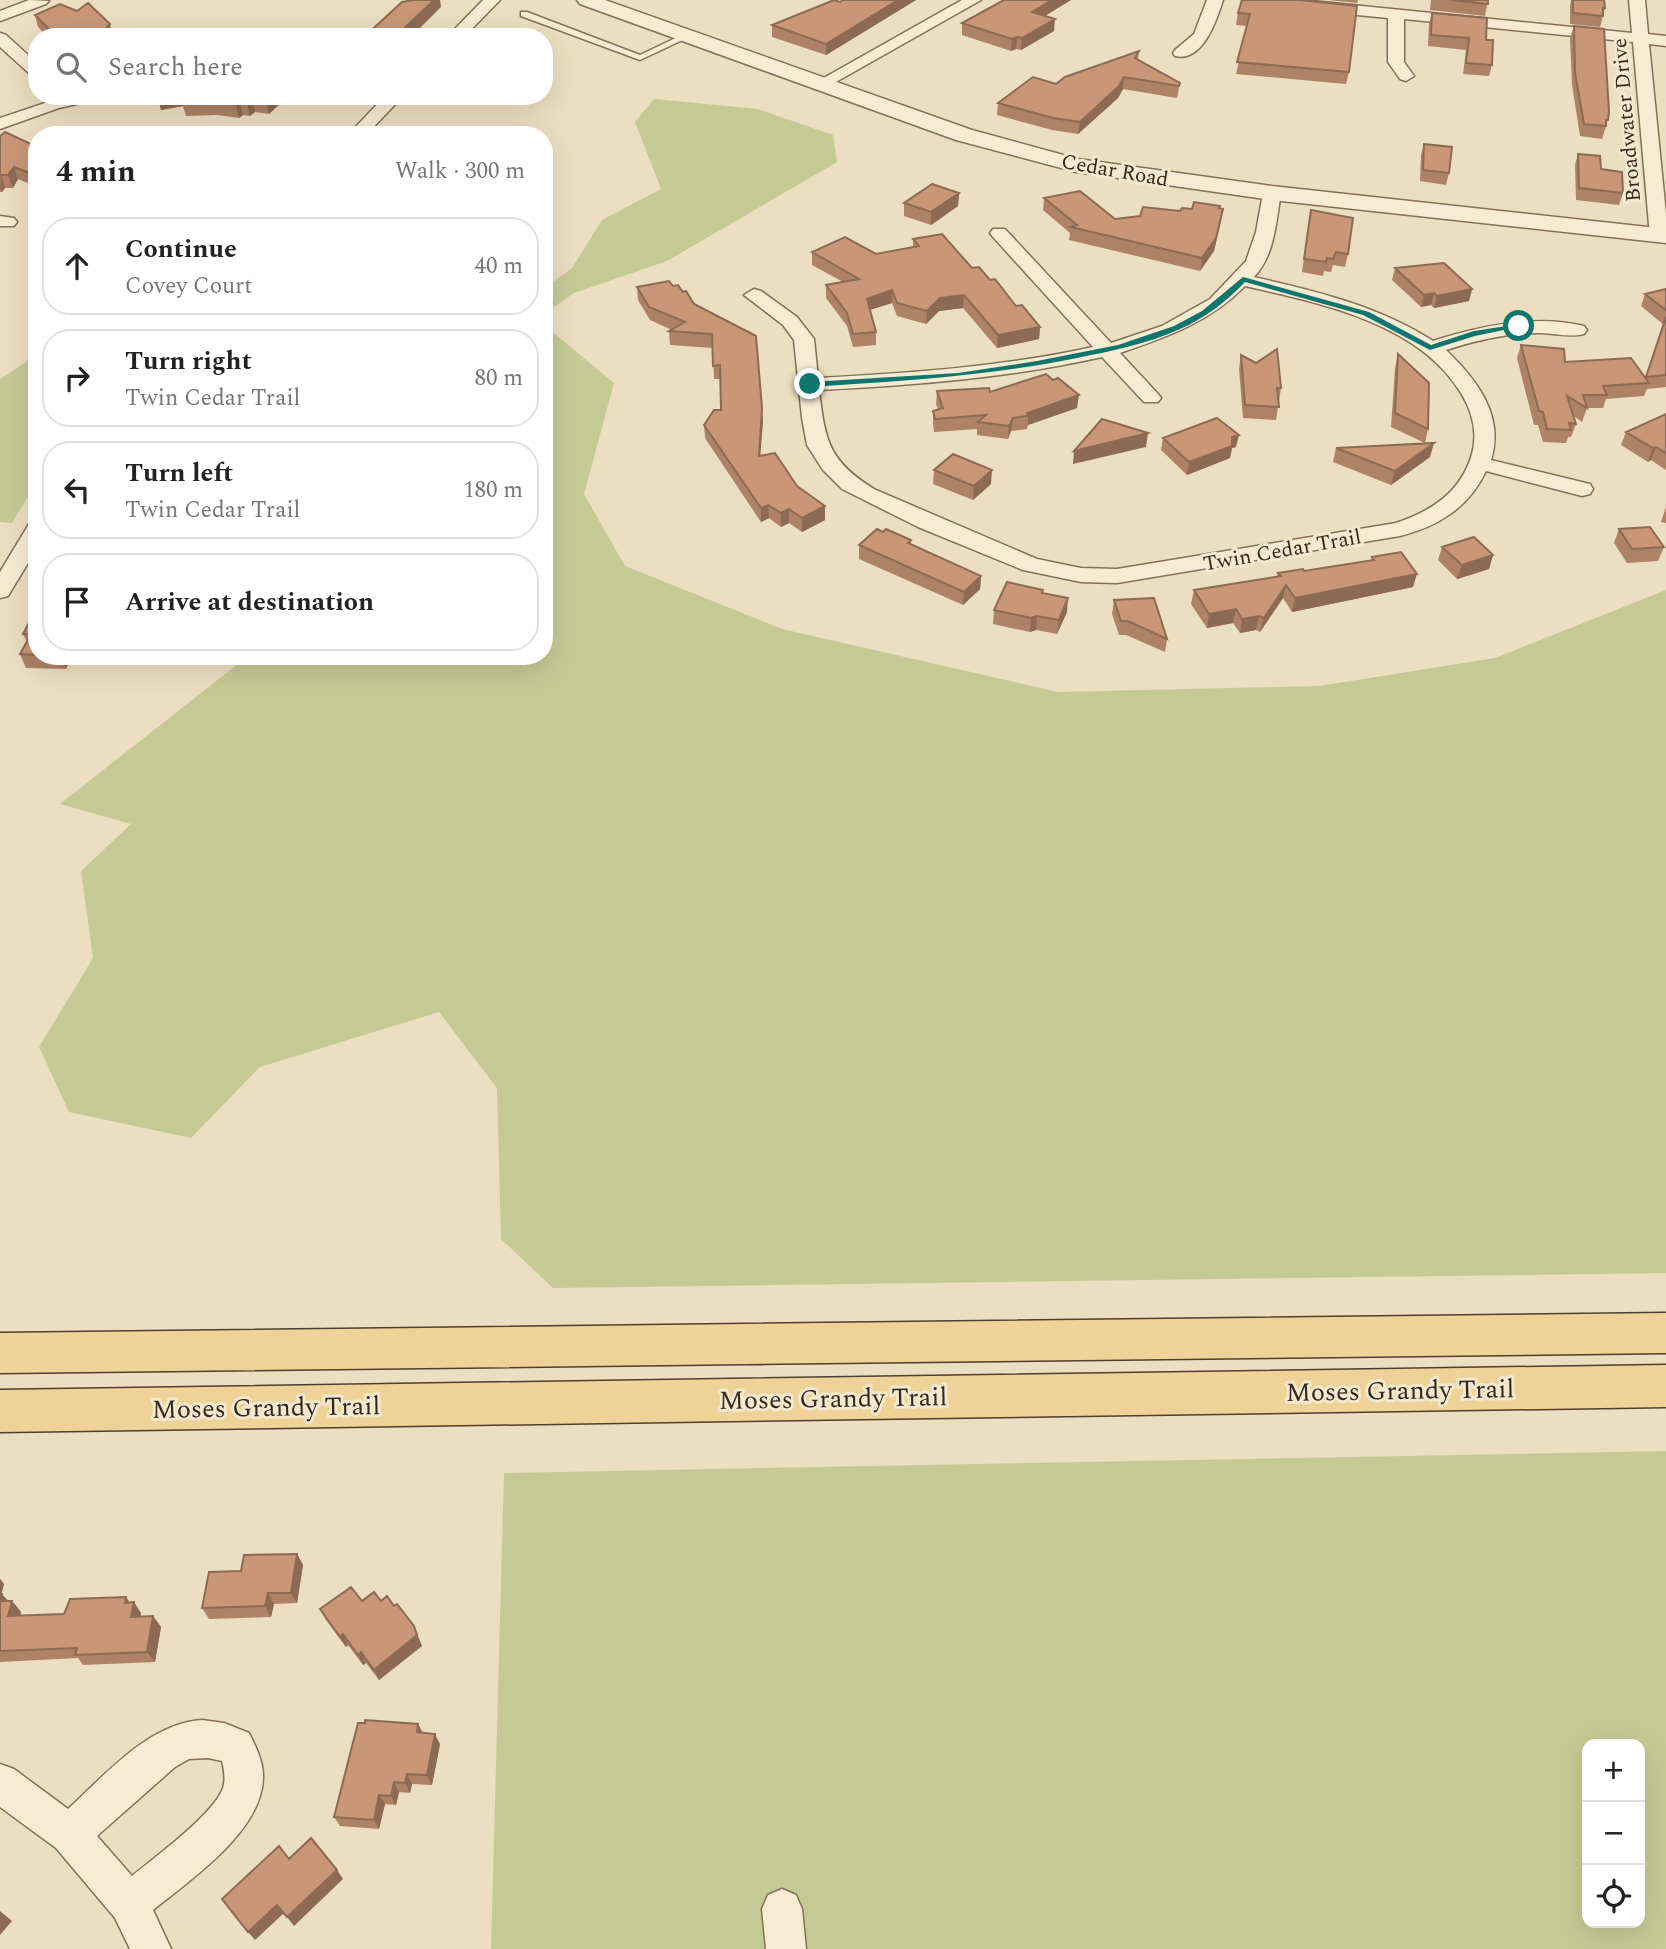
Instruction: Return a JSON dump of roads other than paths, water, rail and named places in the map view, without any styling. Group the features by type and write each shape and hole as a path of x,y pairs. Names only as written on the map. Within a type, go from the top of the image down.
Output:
{"main road":[{"name":"Moses Grandy Trail","path":"0,1353 1666,1333"},
{"name":"Moses Grandy Trail","path":"0,1411 1666,1386"}],"street":[{"path":"464,28 492,0"},
{"name":"Cedar Road","path":"587,0 964,135 1049,159 1133,175 1272,193 1663,236"},
{"path":"821,84 973,0"},
{"path":"1181,53 1200,41 1207,29 1214,0"},
{"path":"1256,0 1666,41"},
{"name":"Broadwater Drive","path":"1637,0 1663,236"},
{"path":"0,16 41,1"},
{"path":"1396,14 1396,62 1406,76"},
{"path":"0,38 28,64"},
{"path":"0,124 48,105"},
{"path":"365,126 386,105"},
{"path":"810,384 958,375 1106,351 1177,328 1223,300 1243,280 1259,252 1272,193"},
{"path":"999,233 1151,398"},
{"name":"Twin Cedar Trail","path":"754,295 790,321 800,333 805,346 812,418 818,445 831,465 850,484 926,522 1031,565 1081,575 1140,574 1400,529 1427,521 1459,500 1479,463 1485,429 1473,392 1461,376 1430,348 1366,313 1243,280"},
{"path":"1430,348 1500,328 1545,326 1577,330"},
{"path":"1479,463 1582,488"},
{"path":"0,591 28,543"},
{"path":"70,1834 158,1758 186,1741 214,1738 236,1746 244,1766 241,1794 220,1825 129,1905"},
{"path":"0,1783 70,1834 129,1905 151,1949"},
{"path":"782,1909 786,1949"}],"lane":[{"path":"524,14 640,58 688,36"}]}
